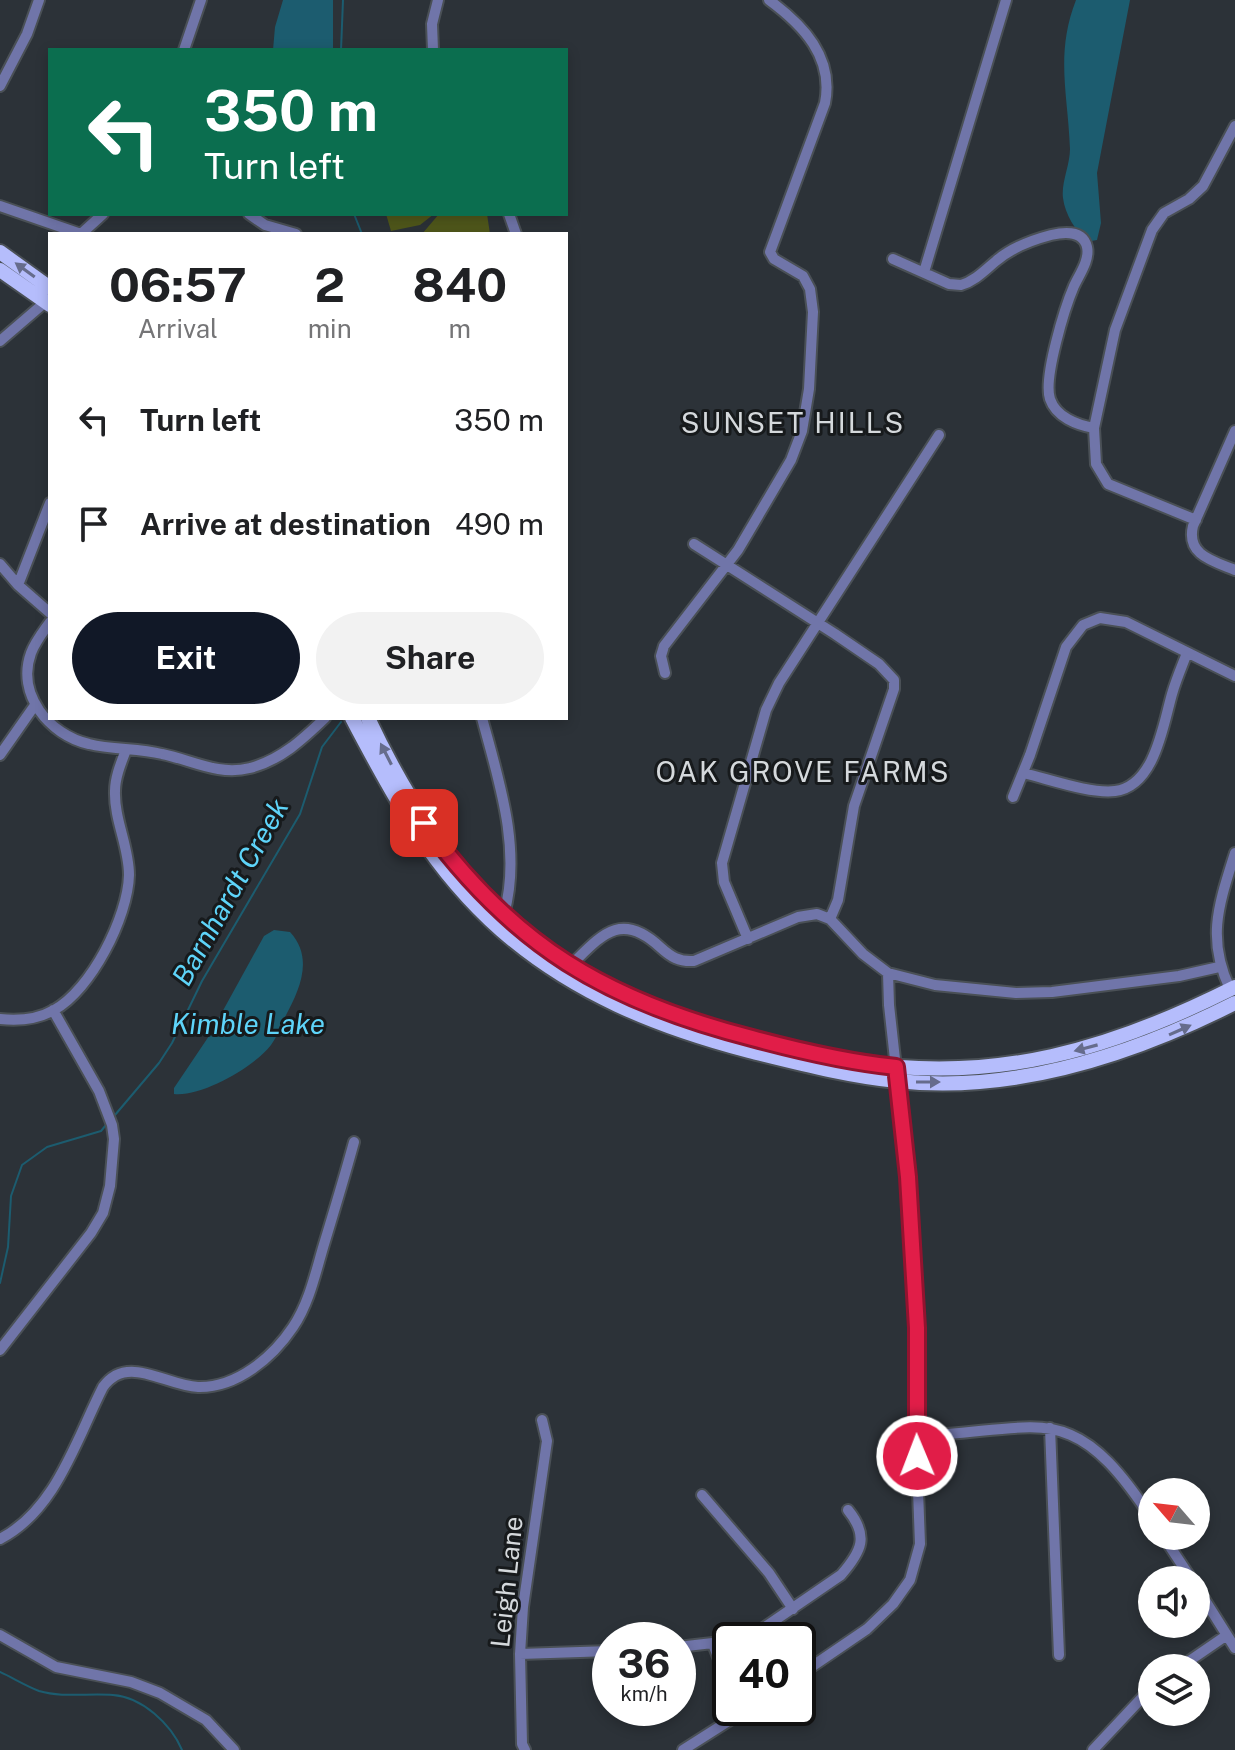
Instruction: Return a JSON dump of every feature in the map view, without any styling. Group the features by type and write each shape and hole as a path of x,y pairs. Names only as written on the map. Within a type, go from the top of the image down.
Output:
{"main road":[{"path":"0,252 48,297"},
{"path":"0,270 48,297"},
{"path":"353,720 413,829 449,877 501,930 564,978 637,1016 693,1036 836,1072 897,1074 982,1067 1064,1054 1146,1029 1234,992"},
{"path":"369,720 402,787 424,823 460,870 504,914 570,966 629,998 691,1022 897,1074"}],"street":[{"path":"0,86 27,34 39,0"},
{"path":"185,48 201,0"},
{"path":"433,48 432,24 438,0"},
{"path":"665,673 661,656 664,646 727,565 791,460 804,421 813,312 810,289 797,271 774,259 770,247 821,114 827,84 813,44 798,22 769,0"},
{"path":"924,272 1006,0"},
{"path":"1196,520 1108,484 1096,464 1094,428 1115,330 1152,230 1164,213 1189,199 1203,186 1235,126"},
{"path":"0,206 75,232"},
{"path":"83,232 101,216"},
{"path":"252,216 265,225 289,232"},
{"path":"893,259 949,284 961,285 1011,251 1031,242 1061,233 1081,237 1087,245 1087,257 1062,320 1049,392 1053,405 1064,416 1094,428"},
{"path":"0,341 48,299"},
{"path":"1235,431 1191,538 1194,548 1205,558 1235,570"},
{"path":"748,939 724,882 722,857 766,710 779,683 939,435"},
{"path":"18,585 48,508"},
{"path":"694,544 818,623 892,676 894,684 854,806 838,900 830,919"},
{"path":"0,564 48,611"},
{"path":"1013,797 1066,647 1083,625 1100,618 1118,619 1235,676"},
{"path":"48,625 35,644 28,664 28,683 35,705 46,719 67,735 87,744 163,754 218,770 249,768 270,762 288,751 323,720"},
{"path":"1023,773 1099,791 1130,786 1146,769 1156,750 1187,653"},
{"path":"0,755 35,705"},
{"path":"482,720 509,829 510,888 504,914"},
{"path":"0,1019 29,1018 53,1010 75,993 95,967 122,907 128,884 128,861 115,791 126,750"},
{"path":"1234,992 1219,967 1216,940 1217,920 1235,853"},
{"path":"570,966 595,941 629,927 643,932 672,957 685,962 702,959 808,914 830,919 863,954 888,973 935,985 1028,993 1070,991 1219,967"},
{"path":"816,1664 867,1629 893,1604 910,1580 920,1536 916,1436 917,1328 908,1177 888,973"},
{"path":"0,1350 91,1233 103,1213 110,1186 114,1139 109,1114 53,1010"},
{"path":"0,1539 31,1516 50,1492 110,1378 130,1371 184,1385 219,1385 257,1365 284,1339 306,1301 354,1142"},
{"name":"Leigh Lane","path":"525,1750 522,1744 520,1654 523,1607 547,1441 542,1420"},
{"path":"916,1436 1011,1427 1050,1428 1075,1435 1095,1448 1121,1475 1138,1499"},
{"path":"1050,1428 1059,1655"},
{"path":"702,1495 769,1573 793,1609"},
{"path":"773,1622 841,1575 857,1552 862,1532 848,1510"},
{"path":"1210,1608 1235,1648"},
{"path":"0,1635 56,1667 131,1682 160,1693 206,1720 234,1750"},
{"path":"1199,1654 1227,1635"},
{"path":"520,1654 592,1652"},
{"path":"1093,1750 1138,1702"},
{"path":"683,1750 719,1726"}],"green space":[{"path":"387,216 431,216 420,225 391,231"},
{"path":"437,216 487,216 490,232 424,232"}],"water":[{"path":"283,0 333,0 333,48 273,48 275,27"},
{"path":"1076,0 1130,0 1097,173 1101,223 1097,240 1086,242 1069,216 1063,192 1070,149 1064,56"},
{"name":"Kimble Lake","path":"274,930 290,932 297,942 303,963 300,985 273,1042 263,1054 227,1079 199,1091 174,1094 174,1088 209,1036 264,936"}],"waterway":[{"name":"Barnhardt Creek","path":"341,48 343,0"},
{"name":"Barnhardt Creek","path":"355,216 361,232"},
{"name":"Barnhardt Creek","path":"115,1115 172,1043 202,981 300,814 322,747 341,722"},
{"name":"Barnhardt Creek","path":"0,1283 8,1247 11,1196 22,1165 47,1147 101,1131 106,1125"},
{"name":"Barnhardt Creek","path":"0,1672 48,1693 113,1695 134,1701 145,1706 163,1722 182,1750"}],"district":[{"name":"SUNSET HILLS","path":"793,423"},
{"name":"OAK GROVE FARMS","path":"803,772"}],"route":[{"path":"424,823 460,870 510,921 570,966 614,991 706,1027 837,1059 896,1067 908,1177 917,1328 917,1456"}]}
